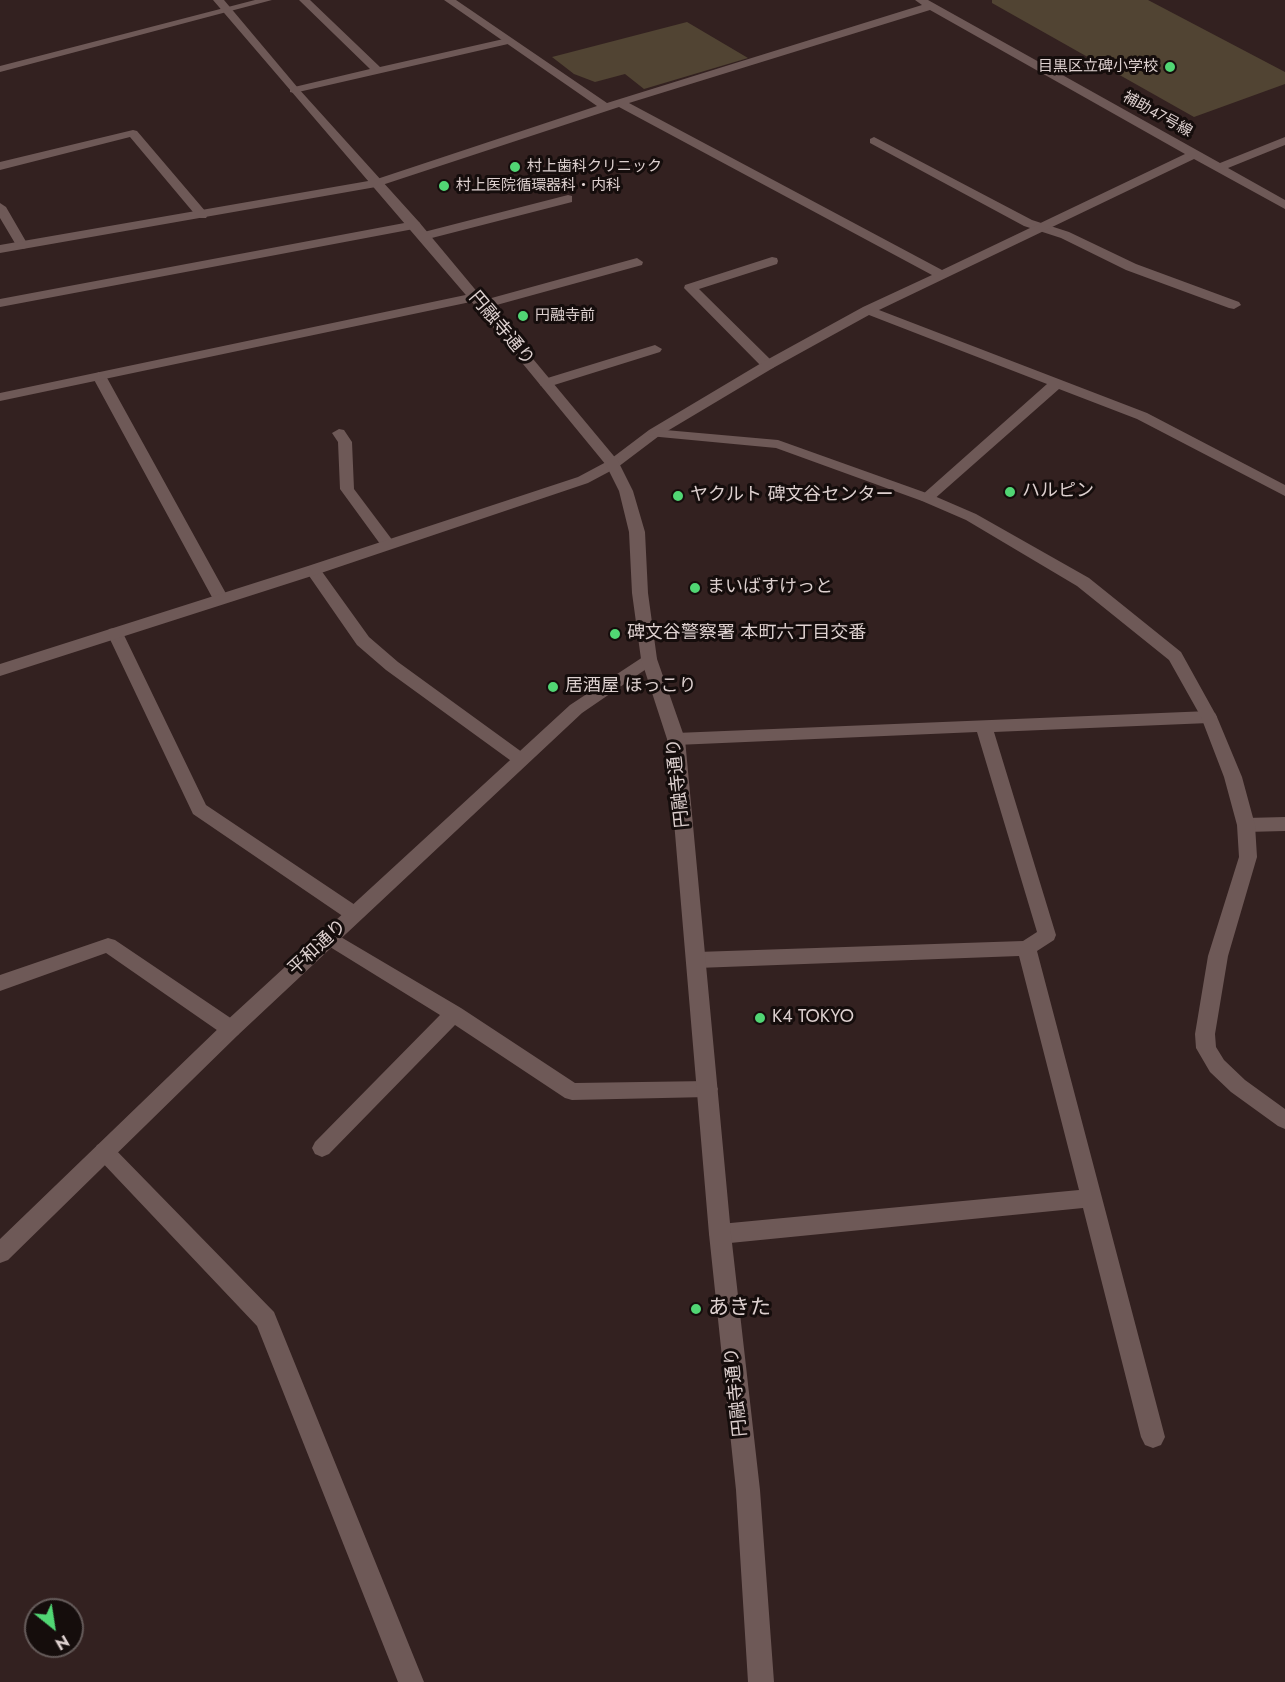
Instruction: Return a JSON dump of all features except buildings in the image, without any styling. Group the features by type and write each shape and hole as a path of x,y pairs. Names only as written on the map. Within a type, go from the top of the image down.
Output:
{"street":[{"path":"0,69 222,5 267,0"},
{"path":"304,0 378,71"},
{"path":"449,0 606,107"},
{"name":"補助47号線","path":"919,0 1221,167 1285,205"},
{"name":"円融寺通り","path":"222,5 479,301 613,464 626,491 637,532 640,593 649,659 676,739 720,1234 748,1491 761,1682"},
{"path":"0,249 376,183 606,107 931,6"},
{"path":"294,90 508,41"},
{"path":"620,103 942,274"},
{"path":"0,166 134,133 202,215"},
{"path":"874,141 1028,224 1042,226 1131,267 1234,305"},
{"path":"1221,167 1285,141"},
{"path":"0,670 313,570 583,480 613,464 654,433 768,365 868,310 1196,153"},
{"path":"0,303 420,231 568,199"},
{"path":"0,207 22,245"},
{"path":"768,365 690,288 772,261"},
{"path":"0,397 479,301 637,262"},
{"path":"868,310 1142,416 1285,491"},
{"path":"546,383 655,349"},
{"path":"99,376 220,599"},
{"path":"927,498 1057,383"},
{"path":"339,433 345,442 347,489 388,545"},
{"path":"654,433 778,444 927,498 971,517 1083,582 1174,656 1209,717 1233,777 1246,825 1248,857 1218,956 1205,1034 1206,1048 1216,1066 1238,1086 1285,1120"},
{"path":"313,570 363,641 392,666 520,759"},
{"path":"115,633 199,809 354,914"},
{"name":"平和通り","path":"0,1253 231,1029 520,759 576,708 649,659"},
{"path":"676,739 1209,717"},
{"path":"697,960 1027,948 1047,935 984,726"},
{"path":"1246,825 1285,824"},
{"path":"329,937 454,1014 572,1092 708,1089"},
{"path":"0,983 108,945 231,1029"},
{"path":"1027,948 1153,1437"},
{"path":"322,1148 454,1014"},
{"path":"104,1151 266,1319 411,1682"},
{"path":"720,1234 1091,1198"}],"shaded area":[{"path":"992,0 1148,0 1285,72 1285,84 1194,117 992,3"},
{"path":"687,22 748,58 644,89 625,74 595,82 574,74 552,57"}],"place":[{"name":"目黒区立碑小学校","path":"1170,67"},
{"name":"村上歯科クリニック","path":"515,167"},
{"name":"村上医院循環器科・内科","path":"444,186"},
{"name":"円融寺前","path":"523,316"},
{"name":"ハルピン","path":"1010,492"},
{"name":"ヤクルト 碑文谷センター","path":"678,496"},
{"name":"まいばすけっと","path":"695,588"},
{"name":"碑文谷警察署 本町六丁目交番","path":"615,634"},
{"name":"居酒屋 ほっこり","path":"553,687"},
{"name":"K4 TOKYO","path":"760,1018"},
{"name":"あきた","path":"696,1309"}]}
